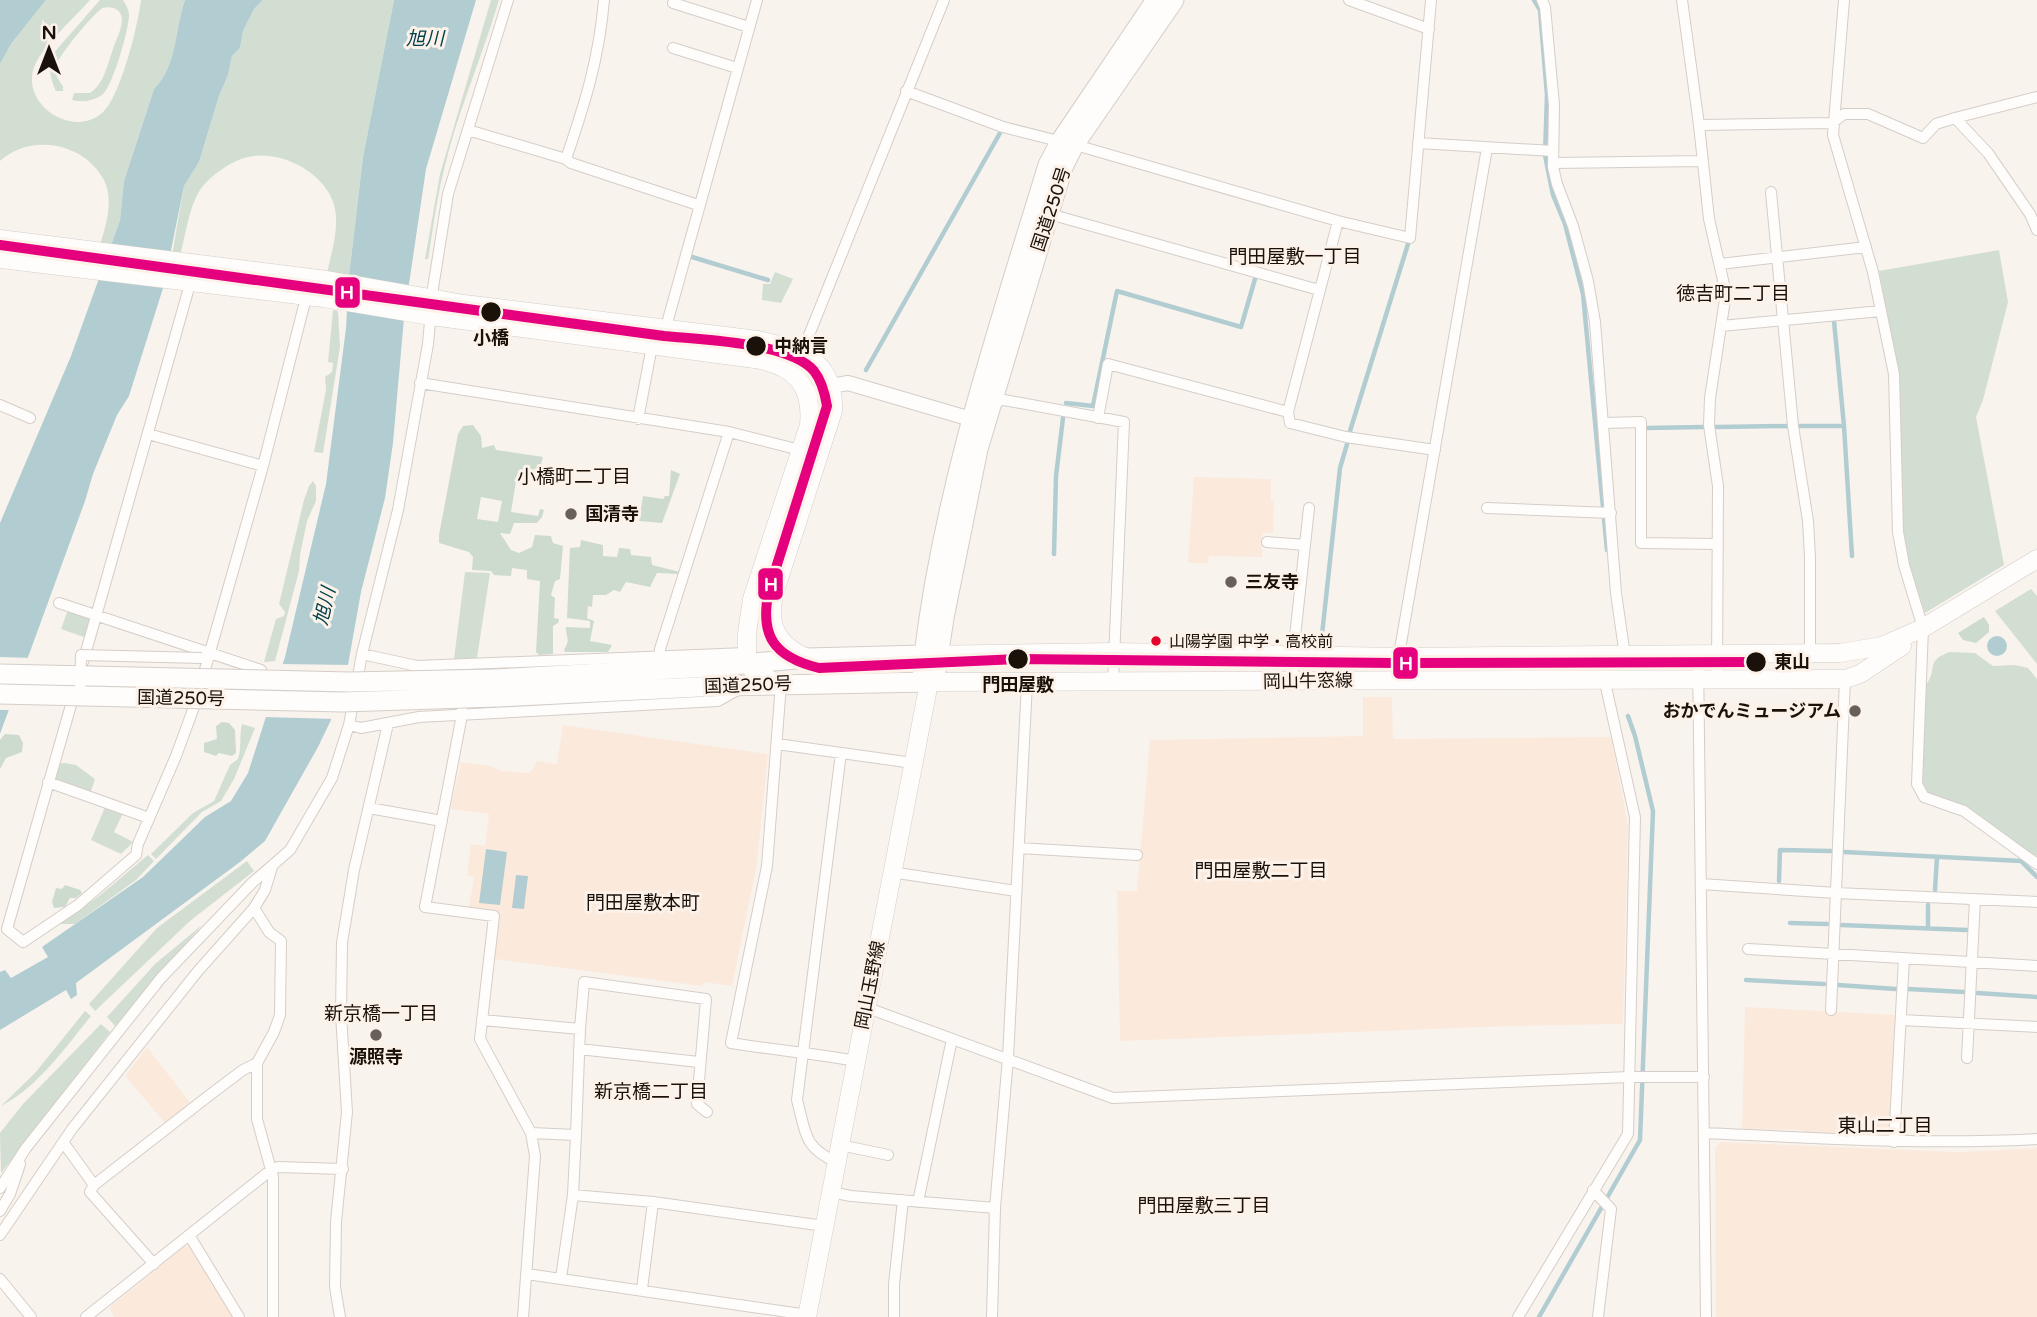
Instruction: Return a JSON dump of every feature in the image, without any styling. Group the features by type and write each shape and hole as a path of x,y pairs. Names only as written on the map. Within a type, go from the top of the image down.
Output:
{"highway":[{"name":"国道250号","path":"497,688 929,682 936,671 931,654 944,618 978,449 976,413 1042,211 1063,167 1067,144 1156,0"},
{"name":"国道250号","path":"1067,144 1174,0"},
{"name":"国道250号","path":"0,674 80,687 343,702 497,688 746,658 777,661 931,654"},
{"name":"国道250号","path":"0,694 80,687"}],"main road":[{"path":"0,239 189,263 425,306 659,341 755,359 785,368 798,379 808,396 809,425 752,599 746,658 758,675 781,684"},
{"path":"0,259 185,281 317,288"},
{"path":"659,341 758,340 799,351 820,366 831,386 833,411 773,599 771,612 781,684"},
{"name":"岡山牛窓線","path":"931,654 1114,652 1400,657 1840,653 1880,647 1923,628 2037,559"},
{"name":"岡山牛窓線","path":"929,682 1113,683 1604,677 1845,679 1869,668 1901,647 1923,628"},
{"path":"775,632 787,645 807,658"},
{"name":"岡山玉野線","path":"807,1316 929,682"}],"street":[{"path":"0,1188 26,1148 167,971 252,883 290,850 324,794 342,752 362,654 398,510 420,383 425,306 435,278 448,194 508,0"},
{"path":"566,159 591,82 601,40 604,0"},
{"path":"638,419 757,0"},
{"path":"785,368 807,340 944,0"},
{"path":"1349,0 1429,29"},
{"path":"906,91 1003,127 1338,221 1410,238 1431,0"},
{"path":"1542,0 1545,7 1554,105 1549,154 1573,226 1588,281 1595,322 1603,423 1606,513 1625,656"},
{"path":"1682,0 1709,219 1726,293 1709,425 1718,486 1717,678"},
{"path":"1844,0 1833,135 1866,247 1894,374 1898,532 1904,565 1923,628 1917,777 1919,791 1931,801 1964,811 2037,864"},
{"path":"673,3 749,27"},
{"path":"673,48 737,68"},
{"path":"1699,125 1832,123 1844,114 1868,114 1923,138 1936,124 2037,97"},
{"path":"1955,118 1988,153 2033,214 2037,230"},
{"path":"468,130 566,159 571,163 698,205"},
{"path":"1418,143 1549,154 1703,161"},
{"path":"1400,680 1400,657 1487,148"},
{"path":"1770,192 1793,426 1808,521 1810,653"},
{"path":"1042,211 1319,290"},
{"path":"1338,221 1288,412 1290,423 1346,437 1435,450"},
{"path":"1720,264 1866,247"},
{"path":"189,263 148,434 4,928 23,942 78,905 136,855 138,844 189,723 317,288"},
{"path":"1721,326 1881,311"},
{"path":"1098,418 1108,364 1288,412"},
{"path":"420,383 729,432 800,450"},
{"path":"808,396 831,386 848,383 976,413 1004,400 1124,422 1113,683"},
{"path":"0,405 30,418"},
{"path":"1603,423 1641,422 1641,543 1718,544"},
{"path":"660,656 729,432"},
{"path":"148,434 263,466"},
{"path":"1293,681 1293,655 1309,508"},
{"path":"1487,508 1606,513"},
{"path":"1267,542 1305,545"},
{"path":"60,603 207,656 261,670"},
{"path":"362,654 417,666 660,656 746,658"},
{"path":"80,687 81,655 207,656"},
{"path":"1698,655 1706,1317"},
{"path":"461,665 462,715 425,907 494,916 480,1040 531,1132 535,1156 523,1317"},
{"path":"1518,1317 1601,1197 1628,1135 1632,1077 1635,817 1604,677"},
{"path":"1830,1010 1845,679"},
{"path":"992,1317 995,1208 1008,1058 1027,683"},
{"path":"781,684 767,866 731,1043 856,1061"},
{"path":"349,725 361,728 419,717 719,701 746,685"},
{"path":"340,1317 335,1287 337,1222 347,1112 341,1014 342,943 354,870 388,724"},
{"path":"777,744 913,764"},
{"path":"841,753 797,1100 809,1143 818,1154 888,1155"},
{"path":"48,782 149,818"},
{"path":"369,808 442,821"},
{"path":"1018,848 1137,855"},
{"path":"0,1235 63,1142 198,971 254,908 265,890 272,867"},
{"path":"891,872 1016,891"},
{"path":"1701,884 2037,902"},
{"path":"1967,1058 1975,899"},
{"path":"254,908 269,932 281,941 280,1015 257,1063 257,1119 273,1177 273,1317"},
{"path":"1748,949 2037,966"},
{"path":"1894,1142 1904,958"},
{"path":"561,1278 573,1195 584,982 706,999 696,1104 707,1112"},
{"path":"865,1007 1113,1098 1632,1077 1703,1077"},
{"path":"482,1020 580,1029"},
{"path":"1900,1020 2037,1027"},
{"path":"918,1202 951,1039"},
{"path":"579,1049 699,1062"},
{"path":"154,1264 90,1192 94,1185 232,1078 257,1063"},
{"path":"531,1132 576,1135"},
{"path":"1704,1133 1894,1142 1969,1143 2037,1139"},
{"path":"63,1142 94,1185"},
{"path":"0,1212 10,1194 26,1148"},
{"path":"86,1317 271,1170 278,1167 343,1169"},
{"path":"831,1192 995,1208"},
{"path":"573,1195 653,1202 824,1226"},
{"path":"1598,1317 1611,1222 1611,1209 1601,1197"},
{"path":"894,1317 894,1284 904,1200"},
{"path":"642,1289 653,1202"},
{"path":"189,1235 239,1317"},
{"path":"527,1273 807,1316"},
{"path":"0,1279 31,1317"},
{"path":"14,1317 21,1305"}],"shaded area":[{"path":"46,0 90,0 39,57 32,79 35,93 42,105 65,120 79,122 92,119 104,111 117,90 128,58 141,0 185,0 171,58 162,79 154,89 124,181 120,220 110,247 100,245 108,213 107,188 95,167 84,157 56,146 41,145 12,152 0,161 0,64 11,44"},
{"path":"100,0 123,0 129,15 116,69 103,94 88,101 72,100 74,93 90,93 103,78 120,30 121,15 113,8 103,8 69,45 56,66 56,74 63,91 56,91 52,82 51,56"},
{"path":"263,0 394,0 363,157 349,276 327,273 334,244 336,214 324,185 306,169 271,156 248,157 236,161 207,181 194,201 180,256 172,255 184,186 199,162 232,56 240,48 243,31 254,9"},
{"path":"491,0 499,0 448,152 428,259 425,259 440,174"},
{"path":"1999,250 2008,302 1983,400 1976,417 2004,565 1925,613 1909,565 1903,530 1899,374 1879,271"},
{"path":"775,272 793,279 781,303 762,300 763,284 770,284"},
{"path":"333,310 338,311 340,347 323,453 314,452 326,390 325,377 332,372 333,363 328,362"},
{"path":"1194,477 1271,479 1271,501 1274,501 1273,533 1263,533 1262,557 1209,556 1208,563 1188,563"},
{"path":"313,481 316,486 316,501 307,521 299,571 275,661 264,662 276,619 284,616 285,612 279,604 304,500"},
{"path":"465,572 490,573 477,658 454,659"},
{"path":"2031,589 2037,596 2037,664 1995,611"},
{"path":"68,610 91,618 84,637 61,629"},
{"path":"1950,652 1975,653 1993,666 2015,665 2028,668 2037,679 2037,856 1924,792 1920,778 1924,687 1929,681 1934,663"},
{"path":"1363,697 1392,697 1393,739 1611,737 1628,825 1623,1024 1120,1041 1117,891 1137,891 1150,740 1363,736"},
{"path":"242,724 255,728 234,779 221,801 202,812 156,859 151,854 193,813 214,801 230,765 238,759"},
{"path":"563,725 768,754 757,864 732,986 704,982 702,986 495,959 499,912 469,907 474,877 467,875 471,844 485,846 489,814 450,809 461,762 490,766 500,771 530,773 537,761 557,764"},
{"path":"57,764 76,765 95,779 91,791 53,779"},
{"path":"106,805 124,811 114,832 133,842 121,854 91,840"},
{"path":"148,855 154,861 136,880 75,924 59,924 98,897"},
{"path":"247,861 254,871 190,921 95,1011 89,1004 157,928"},
{"path":"202,925 115,1026 107,1017 155,964"},
{"path":"1745,1007 1897,1015 1890,1133 1885,1136 1742,1129"},
{"path":"85,1011 91,1016 50,1066 27,1088 1,1106 35,1073"},
{"path":"101,1024 110,1032 1,1173 0,1133 23,1104"},
{"path":"147,1047 191,1104 166,1124 125,1076"},
{"path":"1721,1142 1958,1152 2037,1148 2037,1317 1716,1317 1715,1148"},
{"path":"192,1245 234,1317 114,1317 109,1308 185,1246"}],"green space":[{"path":"473,425 481,436 482,448 494,445 496,450 543,457 539,471 534,476 517,475 511,512 538,516 540,509 544,510 542,517 537,523 514,523 510,534 500,533 511,550 519,553 532,547 535,535 551,536 553,543 563,546 560,579 555,581 551,595 555,598 554,618 559,619 553,626 553,654 539,655 536,652 540,581 527,579 527,570 512,568 511,576 472,570 473,557 469,552 439,543 458,434 463,426","holes":["481,497 502,501 498,522 477,519"]},
{"path":"671,470 680,474 662,523 639,521 643,496 663,499 669,496"},
{"path":"581,540 603,545 603,556 617,557 619,548 630,549 631,555 651,557 652,565 680,572 657,573 650,587 626,582 620,592 614,590 606,595 593,595 587,618 594,621 590,641 612,645 608,652 564,650 568,641 566,627 590,628 590,621 567,618 570,548 580,547"},
{"path":"1984,617 1989,625 1989,632 1976,643 1963,640 1958,633"},
{"path":"222,722 229,723 235,730 236,753 232,756 219,753 216,756 204,752 204,743 217,739 216,726"},
{"path":"5,734 19,735 23,743 22,752 6,758 0,769 0,740"},
{"path":"65,885 82,893 76,898 70,898 65,907 54,908 52,902 56,888 62,889"}],"water":[{"path":"0,0 46,0 11,44 0,64"},
{"path":"185,0 263,0 254,9 243,31 240,48 232,56 199,162 184,186 164,285 129,396 117,415 93,474 0,734 0,523 71,356 120,220 124,181 154,89 162,79 171,58"},
{"name":"旭川","path":"394,0 476,0 426,169 404,318 393,443 385,498 361,592 348,665 331,720 265,841 76,983 77,995 71,999 66,990 0,1030 0,972 5,970 11,978 48,957 42,947 143,877 205,817 231,801 248,773 285,657 326,484 346,328 349,276 363,157"},
{"path":"1993,636 2001,636 2007,646 2001,656 1993,656 1987,650 1987,642"},
{"path":"486,849 507,852 500,905 479,903"},
{"path":"516,875 528,876 524,909 512,908"}],"pier":[{"path":"0,657 32,658 14,710 0,710"},
{"path":"279,664 351,665 336,719 264,717"}],"waterway":[{"path":"1534,0 1540,10 1547,95 1545,155 1553,195 1565,224 1583,294 1607,550"},
{"path":"866,370 1000,133"},
{"path":"1350,431 1408,244"},
{"path":"692,257 768,280"},
{"path":"1066,403 1093,406 1117,291 1241,327 1255,279"},
{"path":"1800,426 1844,426 1834,321"},
{"path":"1054,554 1056,476 1063,418"},
{"path":"1716,427 1789,426"},
{"path":"1844,426 1852,556"},
{"path":"1646,428 1703,427"},
{"path":"1321,644 1340,468 1348,441"},
{"path":"1539,1317 1640,1140 1653,811 1628,716"},
{"path":"1779,881 1780,850 1831,851"},
{"path":"1844,852 2021,861 2037,877"},
{"path":"1935,890 1937,857"},
{"path":"1928,905 1928,928"},
{"path":"1790,923 1827,924"},
{"path":"1841,925 1967,930"},
{"path":"1746,980 1824,984"},
{"path":"1838,985 1896,989"},
{"path":"1908,989 1964,992"},
{"path":"1977,993 2037,997"}],"transit line":[{"name":"H","path":"0,245 664,336 744,344 766,348 802,361 819,379 827,406 769,590 766,620 773,642 781,651 791,658 819,668 1019,659 1396,663 1756,662"}],"place":[{"name":"小橋","path":"491,312"},
{"name":"中納言","path":"756,346"},
{"name":"国清寺","path":"571,514"},
{"name":"三友寺","path":"1231,582"},
{"name":"山陽学園 中学・高校前","path":"1156,641"},
{"name":"門田屋敷","path":"1018,659"},
{"name":"東山","path":"1756,662"},
{"name":"おかでんミュージアム","path":"1855,711"},
{"name":"源照寺","path":"376,1035"}],"district":[{"name":"門田屋敷一丁目","path":"1295,256"},
{"name":"徳吉町二丁目","path":"1733,293"},
{"name":"小橋町二丁目","path":"574,476"},
{"name":"門田屋敷二丁目","path":"1261,870"},
{"name":"門田屋敷本町","path":"643,902"},
{"name":"新京橋一丁目","path":"381,1013"},
{"name":"新京橋二丁目","path":"651,1091"},
{"name":"東山二丁目","path":"1885,1125"},
{"name":"門田屋敷三丁目","path":"1204,1205"}]}
